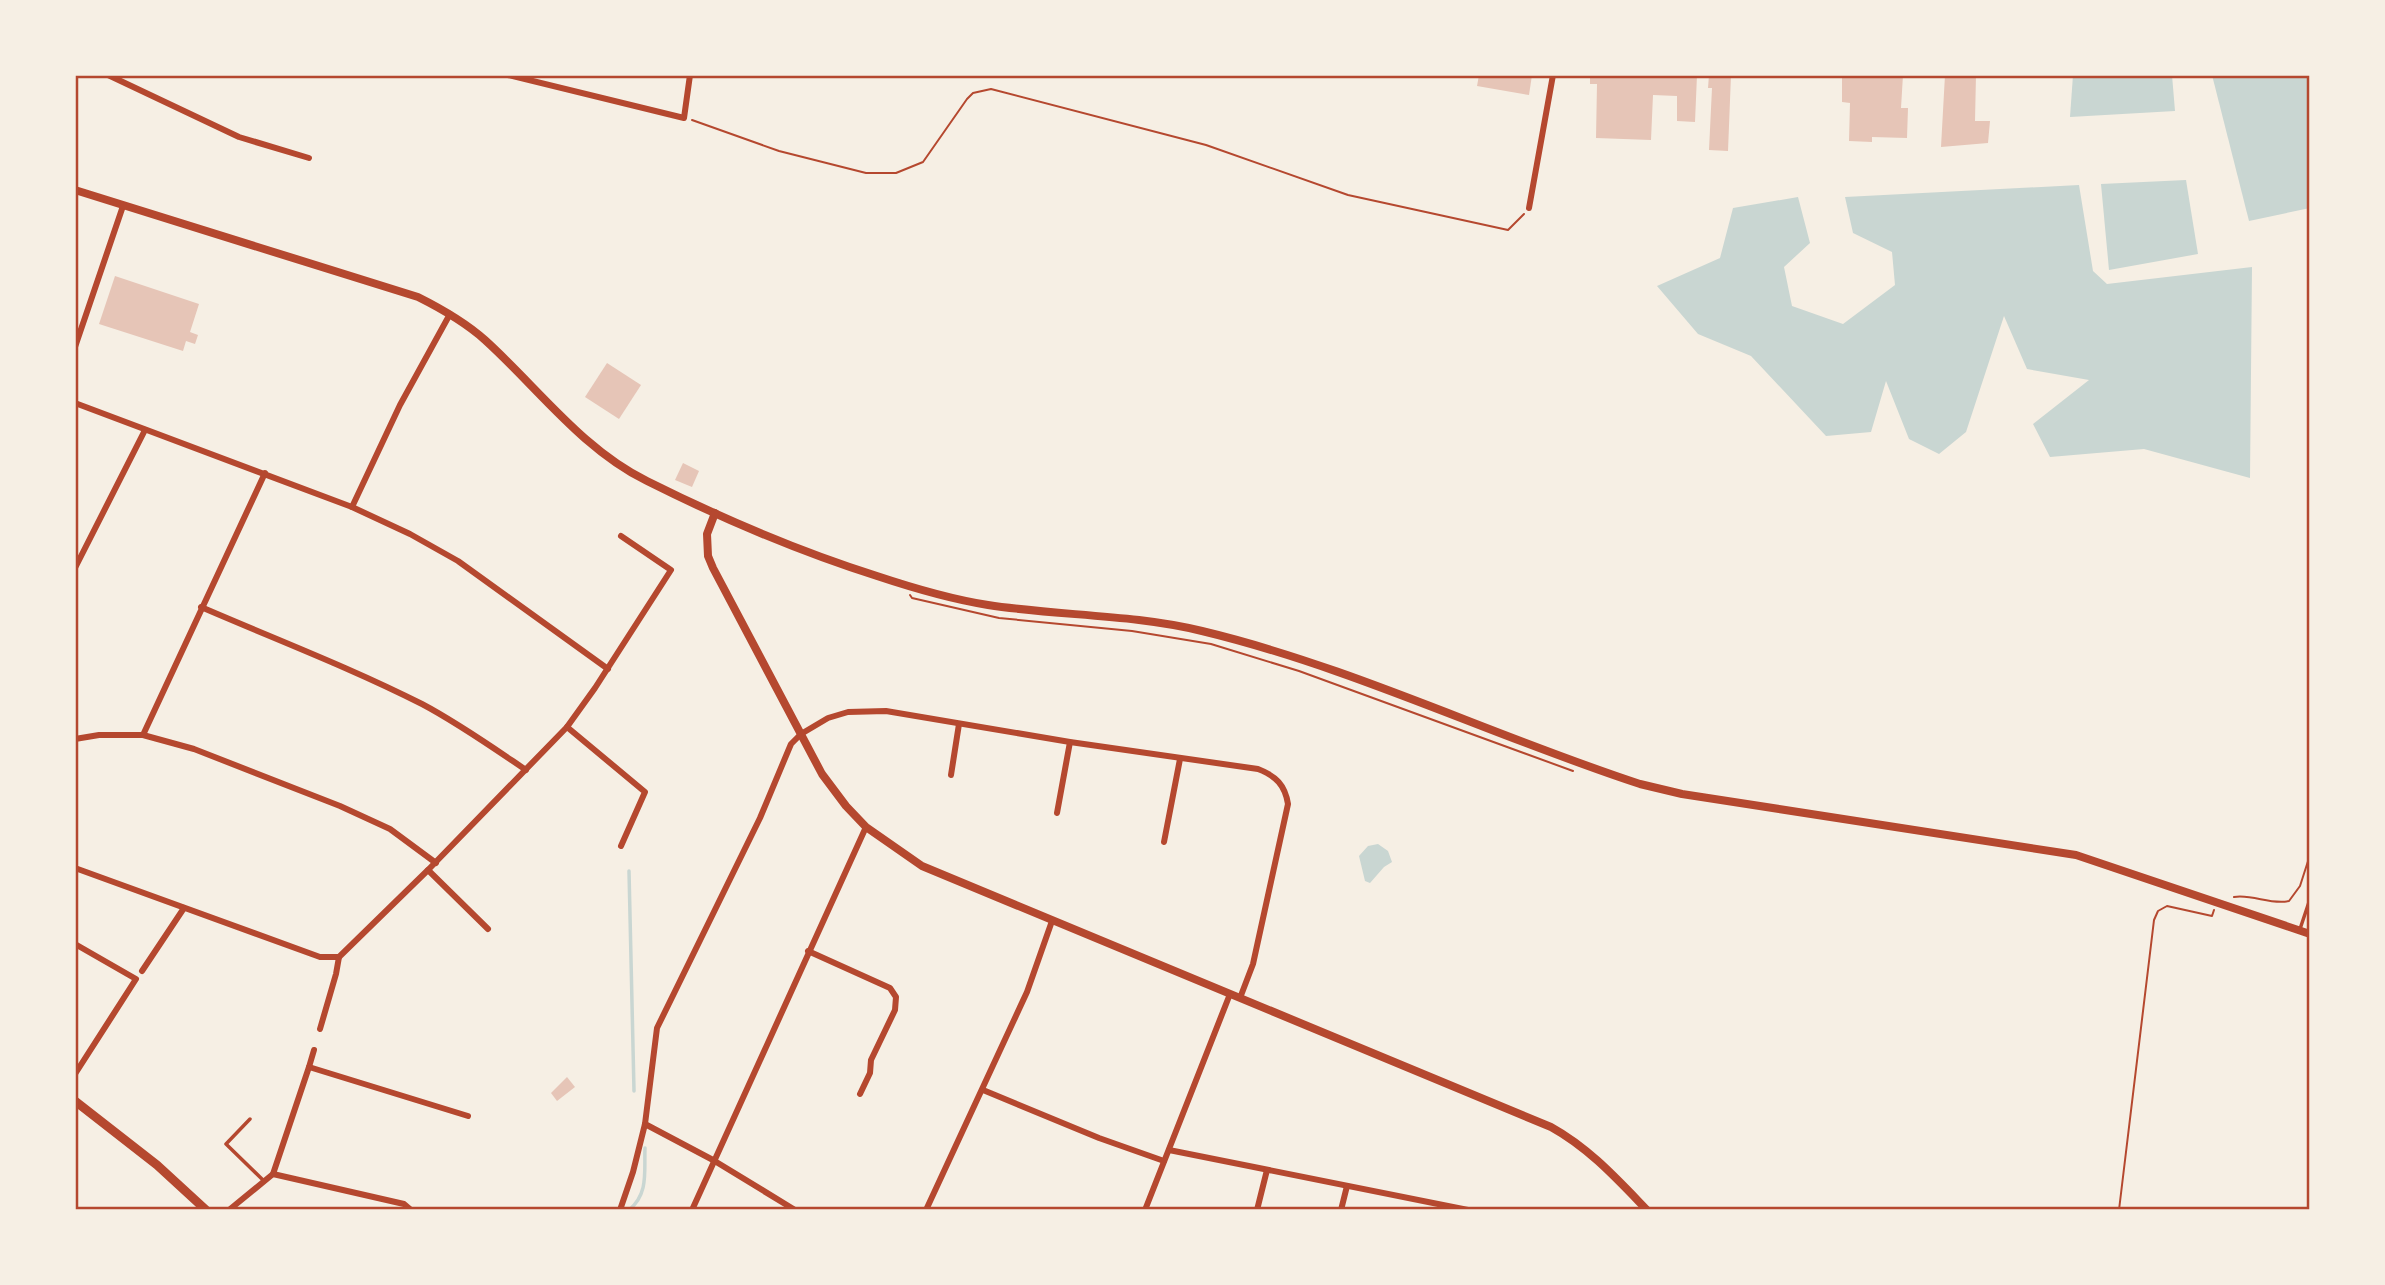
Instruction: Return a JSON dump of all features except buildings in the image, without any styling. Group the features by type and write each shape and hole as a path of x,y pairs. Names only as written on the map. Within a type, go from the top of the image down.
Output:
{"main road":[{"path":"75,1101 157,1165 206,1210"}],"street":[{"path":"108,75 239,137 309,158"},
{"path":"508,75 684,118 690,75"},
{"path":"1529,208 1553,75"},
{"path":"75,190 418,297 450,314 485,340 597,449 643,480 845,566 900,584 988,605 1142,621 1199,630 1291,656 1640,784 1694,796 2076,855 2310,934"},
{"path":"75,346 123,206"},
{"path":"352,507 400,405 450,314"},
{"path":"75,403 352,507 410,534 458,561 608,669"},
{"path":"75,568 145,430"},
{"path":"143,735 265,473"},
{"path":"716,513 707,534 708,556 712,568 822,774 846,806 884,842 922,866 1551,1127 1594,1156 1647,1210"},
{"path":"320,1029 339,957 436,863 567,727 608,669 671,570 621,536"},
{"path":"201,607 424,705 475,735 526,770"},
{"path":"620,1210 634,1172 645,1124 657,1028 760,818 791,744 801,734 828,718 848,712 886,711 1070,742 1258,769 1270,774 1286,792 1288,804 1253,964 1240,999"},
{"path":"951,775 960,724"},
{"path":"567,727 645,792 621,846"},
{"path":"75,738 143,735 218,757 390,829 436,863"},
{"path":"1057,813 1070,742"},
{"path":"1164,842 1180,759"},
{"path":"692,1210 866,827"},
{"path":"75,867 320,957 339,957"},
{"path":"428,870 488,929"},
{"path":"142,971 184,908"},
{"path":"926,1210 1027,992 1052,921"},
{"path":"75,944 136,979 75,1074"},
{"path":"808,951 890,988 896,997 895,1010 871,1060 870,1073 860,1094"},
{"path":"1146,1210 1230,994"},
{"path":"229,1210 273,1174 314,1050"},
{"path":"309,1067 468,1116"},
{"path":"983,1090 1099,1138 1164,1161"},
{"path":"645,1124 713,1160 795,1210"},
{"path":"1169,1150 1347,1186 1429,1206 1468,1210"},
{"path":"1257,1210 1267,1170"},
{"path":"273,1174 404,1204 411,1210"},
{"path":"1341,1210 1347,1186"}],"lane":[{"path":"2300,931 2310,899"},
{"path":"250,1119 226,1144 264,1181"}],"path":[{"path":"684,118 779,151 866,173 896,173 923,162 967,99 973,93 991,89 1206,145 1348,195 1508,230 1529,208"},
{"path":"900,584 912,598 968,612 1021,621 1143,633 1211,644 1241,652 1334,683 1568,771 1578,772"},
{"path":"2226,895 2289,901 2300,886 2310,855"},
{"path":"2119,1210 2154,920 2158,911 2167,906 2211,916"}],"shaded area":[{"path":"2073,75 2172,75 2175,111 2070,117"},
{"path":"2212,75 2310,75 2310,208 2249,221"},
{"path":"2186,180 2198,254 2109,270 2101,184"},
{"path":"2079,185 2093,271 2107,284 2252,267 2250,478 2144,449 2050,457 2033,424 2089,380 2027,369 2004,316 1966,432 1939,454 1909,439 1886,381 1871,432 1826,436 1751,356 1698,334 1657,286 1720,258 1733,208 1798,197 1810,243 1784,267 1792,306 1843,324 1895,285 1892,252 1853,233 1845,197"},
{"path":"1378,844 1388,851 1392,862 1370,883 1365,881 1359,856 1368,846"}],"waterway":[{"path":"629,871 634,1091"},
{"path":"629,1210 643,1189 645,1148"}]}
